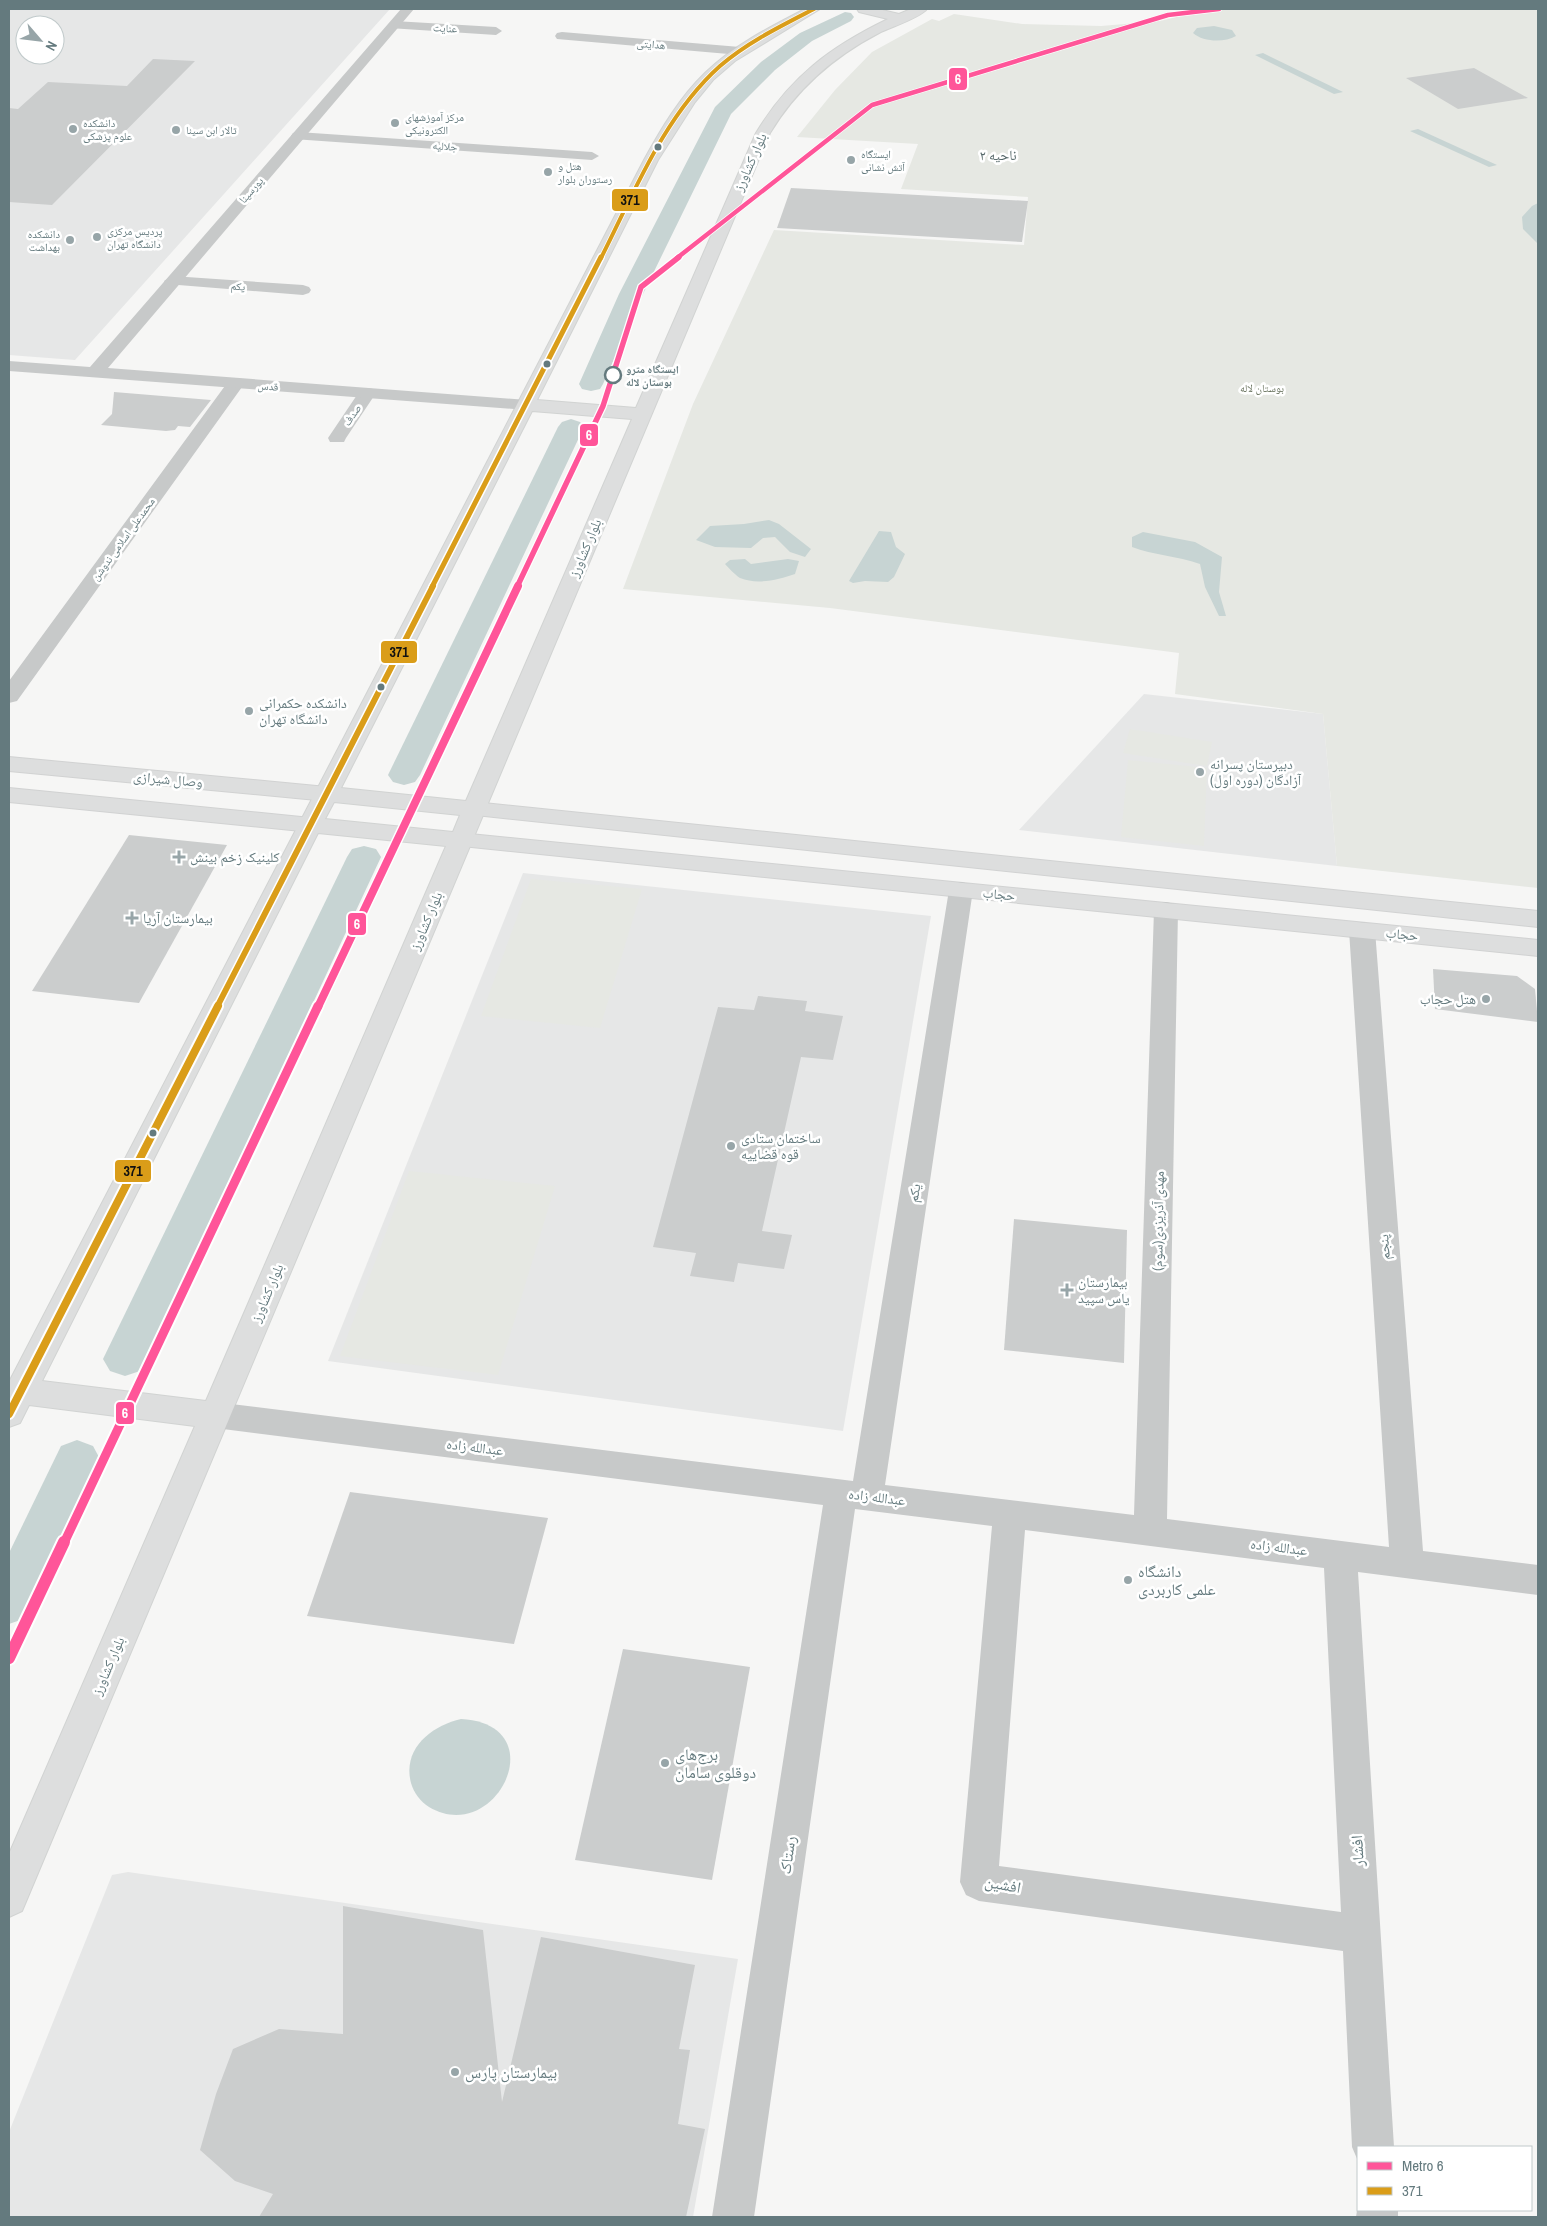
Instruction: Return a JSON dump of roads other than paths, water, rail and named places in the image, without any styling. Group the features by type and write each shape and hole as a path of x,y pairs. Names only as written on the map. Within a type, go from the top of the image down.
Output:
{"main road":[{"path":"215,1415 13,1398 327,794 527,405 650,160 667,131 702,84 740,51 814,9"},
{"path":"863,9 900,18"},
{"name":"بلوار کشاورز","path":"9,1898 460,840 774,111 803,79 833,55 859,37 921,9"},
{"path":"527,405 643,414"},
{"name":"وصال شیرازی","path":"9,764 474,809"},
{"path":"9,795 311,825"},
{"name":"حجاب","path":"474,809 1538,919"},
{"name":"حجاب","path":"311,825 1538,948"},
{"path":"668,860 680,830"},
{"path":"961,890 965,860"},
{"path":"1166,910 1167,881"}],"street":[{"name":"پورسینا","path":"94,372 408,9"},
{"name":"عنایت","path":"394,25 496,31"},
{"name":"هدایتی","path":"562,36 740,51"},
{"name":"جلالیه","path":"298,136 592,156"},
{"name":"یکم","path":"172,282 303,290"},
{"name":"قدس","path":"9,366 527,405"},
{"name":"محمدعلی اسلامی ندوشن","path":"9,696 236,383"},
{"name":"صدف","path":"336,438 366,393"},
{"name":"یکم","path":"854,1494 961,890"},
{"name":"مهدی آذریزدی(سوم)","path":"1150,1531 1166,910"},
{"name":"پنجم","path":"1362,930 1407,1563"},
{"name":"عبدالله زاده","path":"215,1415 1538,1580"},
{"name":"رستاک","path":"733,2217 854,1494"},
{"name":"افشین","path":"1010,1514 979,1882 1361,1934"},
{"name":"افشار","path":"1340,1555 1373,2146"}],"waterway":[{"path":"591,384 631,294 722,111 768,66 806,37 845,17"},
{"path":"404,775 571,427"},
{"path":"125,1359 364,857"},
{"path":"9,1603 77,1459"}],"metro line":[{"name":"6","path":"9,1658 603,406 641,287 872,105 1168,15 1219,9"}],"place":[{"name":"مرکز آموزشهای الکترونیکی","path":"395,123"},
{"name":"دانشکده علوم پزشکی","path":"73,129"},
{"name":"تالار ابن سینا","path":"176,130"},
{"name":"ایستگاه آتش نشانی","path":"851,160"},
{"name":"هتل و رستوران بلوار","path":"548,172"},
{"name":"پردیس مرکزی دانشگاه‌ تهران","path":"97,237"},
{"name":"دانشکده بهداشت","path":"70,240"},
{"name":"ایستگاه مترو بوستان لاله","path":"613,375"},
{"name":"دانشکده حکمرانی دانشگاه تهران","path":"249,711"},
{"name":"دبيرستان پسرانه آزادگان (دوره اول)","path":"1200,772"},
{"name":"کلینیک زخم بینش","path":"179,857"},
{"name":"بیمارستان آریا","path":"132,918"},
{"name":"هتل حجاب","path":"1486,999"},
{"name":"ساختمان ستادی قوه قضاییه","path":"731,1146"},
{"name":"بیمارستان یاس سپید","path":"1067,1290"},
{"name":"دانشگاه علمی کاربردی","path":"1128,1580"},
{"name":"برج‌های دوقلوی سامان","path":"665,1763"},
{"name":"بیمارستان پارس","path":"455,2072"}],"district":[{"name":"ناحیه ۲","path":"998,155"}],"park label":[{"name":"بوستان لاله","path":"1262,388"}]}
